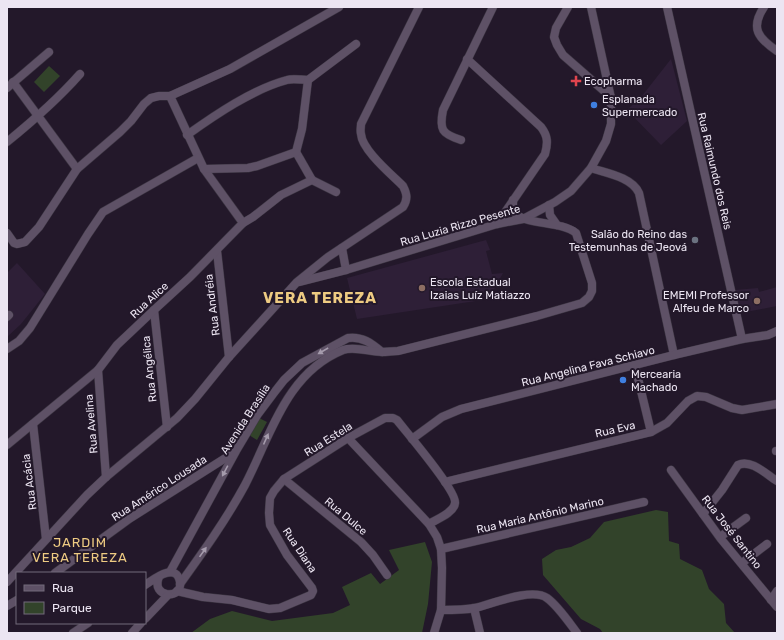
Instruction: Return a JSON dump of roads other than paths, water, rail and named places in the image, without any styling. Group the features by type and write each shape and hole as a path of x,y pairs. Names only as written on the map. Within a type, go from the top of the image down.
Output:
{"street":[{"path":"7,233 14,243 17,244 25,242 40,227 77,169 120,132 151,98 170,96 230,69 339,7"},
{"path":"7,582 70,512 106,477 177,418 195,399 229,357 297,282 328,257 403,207 407,200 407,194 403,186 368,150 363,142 361,134 362,124 418,7"},
{"path":"461,140 447,136 442,130 440,122 443,110 493,7"},
{"path":"568,7 556,28 554,37 557,45 563,55 612,98"},
{"name":"Rua Luzia Rizzo Pesente","path":"297,282 346,270 497,224 523,219 571,191 591,168 606,141 611,124 612,98 591,7"},
{"name":"Rua Raimundo dos Reis","path":"667,7 742,339"},
{"path":"764,7 758,16 756,25 760,36 777,51"},
{"path":"187,134 229,106 269,86 288,80 308,80 356,44"},
{"path":"49,52 10,85 39,116 77,169"},
{"path":"467,59 541,127 546,134 548,143 545,154 497,224"},
{"path":"7,142 60,97 80,74"},
{"path":"308,80 302,128 296,152 312,180 336,192"},
{"path":"170,96 204,169 243,223"},
{"path":"204,169 248,168 296,152"},
{"path":"7,349 19,341 30,328 103,212 198,158"},
{"path":"591,168 628,181 637,189 674,355"},
{"name":"Rua Alice","path":"7,445 98,370 118,345 217,251 243,223 281,195 312,180"},
{"path":"159,577 159,588 164,594 174,593 179,588 235,502 245,484 271,427 289,396 300,381 313,368 327,358 345,349 382,352 398,351 537,316 582,303 589,297 592,291 592,283 579,238 576,233 571,229 557,225 519,217 513,211 513,200"},
{"path":"549,205 550,215 557,225"},
{"path":"342,248 346,270"},
{"name":"Rua Andréia","path":"217,251 229,357"},
{"name":"Rua Angélica","path":"154,310 167,427"},
{"name":"Rua Angelina Fava Schiavo","path":"412,439 442,417 461,409 674,355 742,339 768,335 777,331"},
{"name":"Avenida Brasília","path":"170,572 236,451 258,414 284,380 302,363 348,338 362,338 382,352"},
{"path":"339,342 345,349"},
{"path":"635,366 651,432"},
{"name":"Rua Avelina","path":"98,370 106,477"},
{"name":"Rua Eva","path":"445,482 651,432 667,423 688,401 696,396 706,396 732,408 742,410 777,404"},
{"name":"Rua Estela","path":"284,479 348,438 385,418 393,418 397,420 412,439"},
{"name":"Rua Acácia","path":"33,424 46,538"},
{"path":"348,438 429,524 437,537 441,549 441,610 434,633"},
{"path":"412,439 445,482 455,499 456,504 452,510 429,524"},
{"name":"Rua Américo Lousada","path":"56,572 129,519 236,451"},
{"path":"703,514 740,464 751,464 777,481"},
{"name":"Rua José Santino","path":"671,470 720,537 777,607"},
{"name":"Rua Diana","path":"179,588 203,597 232,600 269,609 280,608 311,595 312,588 287,555 270,525 270,498 274,490 284,479"},
{"name":"Rua Dulce","path":"284,479 361,542 373,555 387,575"},
{"name":"Rua Maria Antônio Marino","path":"441,549 644,502"},
{"path":"720,537 746,518"},
{"path":"742,563 767,544"},
{"path":"146,585 162,574 170,572 177,575 179,588"},
{"path":"771,600 777,591"},
{"path":"146,618 168,594"},
{"path":"441,610 474,608 528,594 540,594 552,603 577,633"},
{"path":"7,606 16,601"},
{"path":"474,608 480,633"},
{"path":"74,633 87,624"},
{"path":"132,633 140,624"}],"place":[{"name":"Ecopharma","path":"576,81"},
{"name":"Esplanada Supermercado","path":"594,105"},
{"name":"Salão do Reino das Testemunhas de Jeová","path":"695,240"},
{"name":"Escola Estadual Izaias Luíz Matiazzo","path":"422,288"},
{"name":"EMEMI Professor Alfeu de Marco","path":"757,301"},
{"name":"Mercearia Machado","path":"623,380"}],"district":[{"name":"VERA TEREZA","path":"320,298"},
{"name":"JARDIM VERA TEREZA","path":"80,550"}]}
